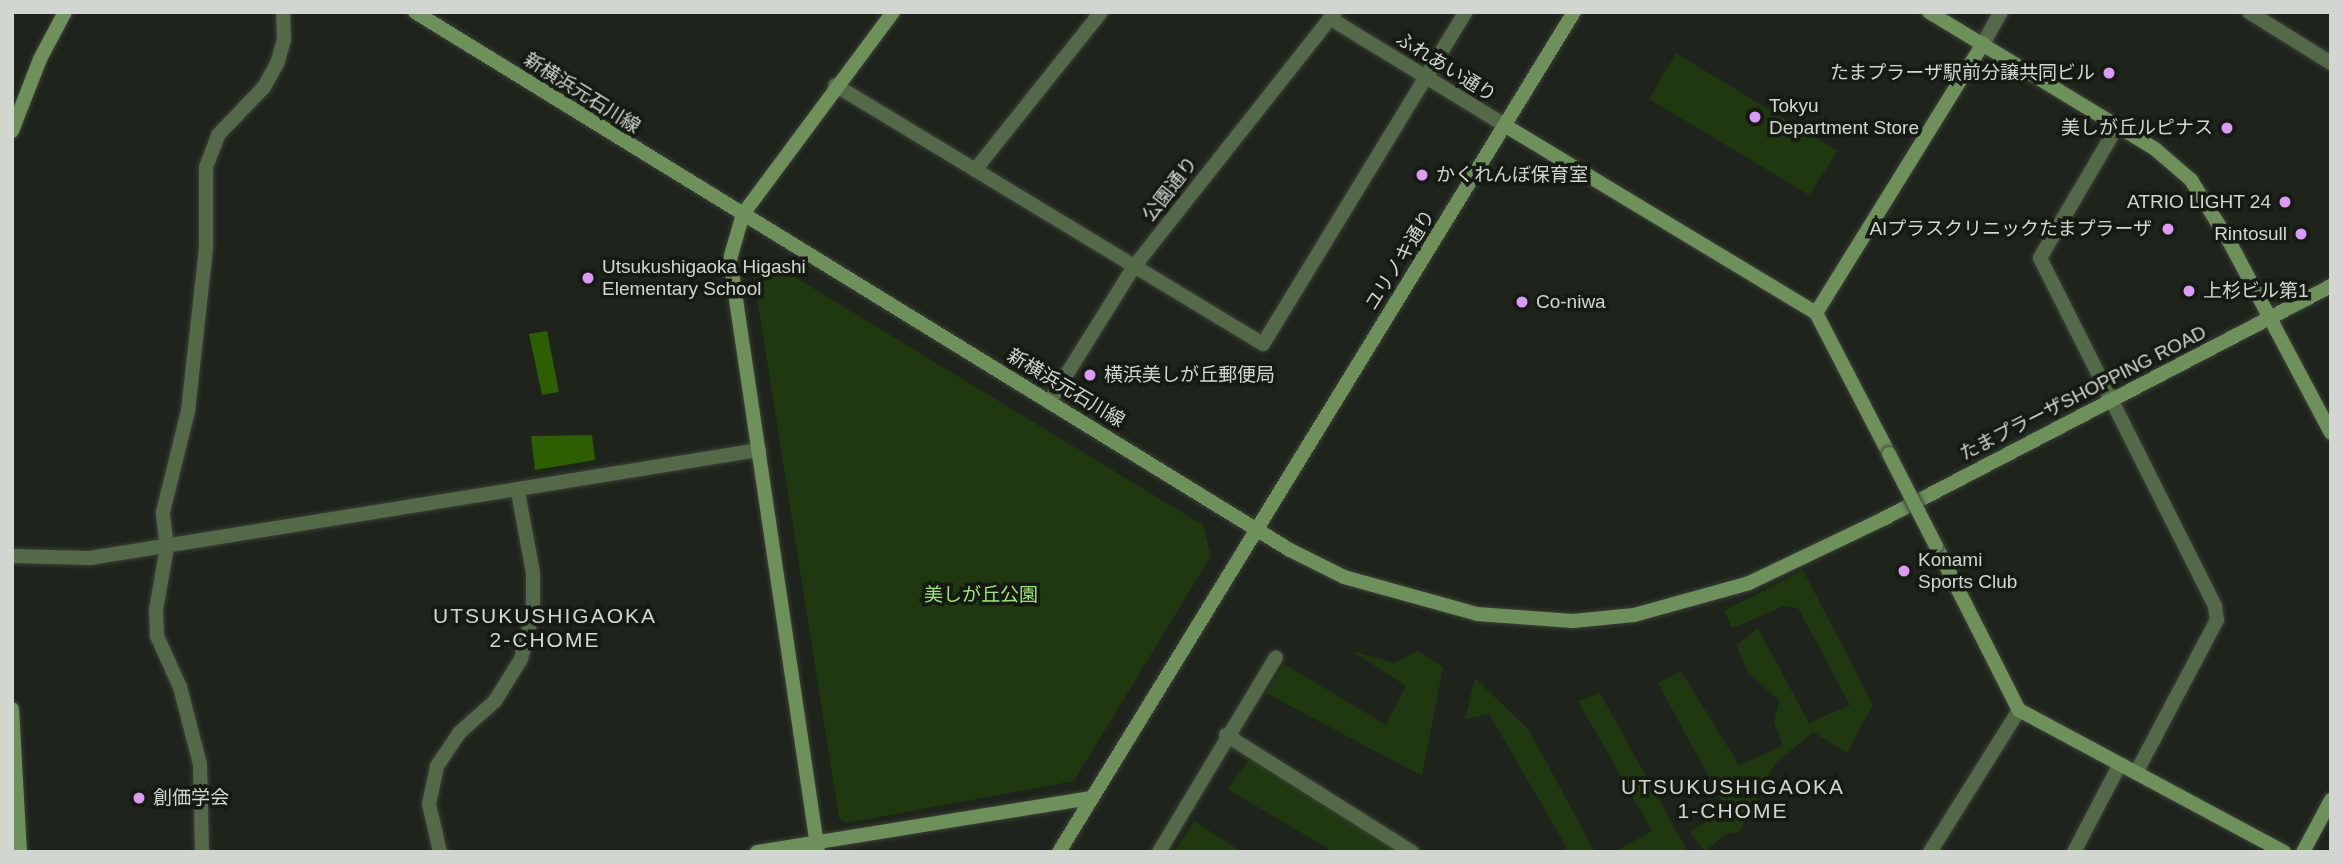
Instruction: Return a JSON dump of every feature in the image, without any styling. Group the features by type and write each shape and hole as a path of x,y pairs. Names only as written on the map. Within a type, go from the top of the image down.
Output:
{"street":[{"path":"12,131 40,59 65,12"},
{"path":"202,852 200,764 180,687 157,636 156,610 167,547 163,512 188,411 206,247 206,167 218,135 264,88 277,64 284,40 283,12"},
{"name":"新横浜元石川線","path":"415,12 433,17 743,214 1259,527 1290,550 1344,577 1413,599 1512,620 1634,615 1749,583"},
{"path":"817,847 730,259 743,214 835,85 892,12"},
{"path":"975,170 1101,12"},
{"path":"835,85 1133,268 1263,344 1466,12"},
{"name":"ユリノキ通り","path":"1059,852 1574,12"},
{"path":"1929,12 2118,125 2155,149 2191,180 2270,318 2331,433"},
{"path":"1816,313 2001,12"},
{"path":"2249,12 2331,63"},
{"name":"ふれあい通り","path":"1333,15 1506,126"},
{"name":"公園通り","path":"1050,401 1133,268 1333,15"},
{"path":"2118,125 2040,258 2215,606 2217,620 2136,773"},
{"path":"1506,126 1816,313 2019,710 2284,852"},
{"path":"2270,318 2331,286"},
{"name":"たまプラーザSHOPPING ROAD","path":"1749,583 1885,518 2270,318"},
{"path":"12,556 90,558 518,492 759,450"},
{"path":"440,852 429,804 437,766 459,733 495,701 520,659 533,612 533,573 518,492"},
{"path":"1159,852 1226,735 1276,657"},
{"path":"12,709 20,852"},
{"path":"1930,852 2019,710"},
{"path":"1226,735 1412,852"},
{"path":"2074,852 2120,764"},
{"path":"757,852 817,847 1091,798"},
{"path":"2303,852 2331,800"}],"green space":[{"path":"1676,53 1838,151 1809,195 1649,99"},
{"name":"美しが丘公園","path":"765,259 1203,525 1211,556 1074,781 847,823 839,818 753,272"},
{"path":"1803,570 1873,705 1847,753 1813,732 1775,764 1739,832 1725,834 1705,852 1690,832 1726,809 1658,683 1681,671 1739,765 1783,746 1774,723 1779,701 1748,672 1736,645 1758,628 1809,723 1850,705 1798,608 1784,606 1732,628 1724,611"},
{"path":"1352,651 1394,663 1418,651 1443,667 1422,776 1266,693 1284,664 1386,725 1406,686"},
{"path":"1475,678 1529,730 1595,852 1562,852 1567,848 1489,714 1465,719"},
{"path":"1600,693 1688,852 1614,852 1652,831 1578,701"},
{"path":"1250,759 1404,852 1334,852 1227,789"},
{"path":"1194,821 1242,852 1174,852"}],"shaded area":[{"path":"547,331 559,392 542,395 529,334"},
{"path":"592,435 595,460 535,470 531,436"}],"place":[{"name":"たまプラーザ駅前分譲共同ビル","path":"2109,73"},
{"name":"Tokyu Department Store","path":"1755,117"},
{"name":"美しが丘ルピナス","path":"2227,128"},
{"name":"かくれんぼ保育室","path":"1422,175"},
{"name":"ATRIO LIGHT 24","path":"2285,202"},
{"name":"AIプラスクリニックたまプラーザ","path":"2168,229"},
{"name":"Rintosull","path":"2301,234"},
{"name":"Utsukushigaoka Higashi Elementary School","path":"588,278"},
{"name":"上杉ビル第1","path":"2189,291"},
{"name":"Co-niwa","path":"1522,302"},
{"name":"横浜美しが丘郵便局","path":"1090,375"},
{"name":"Konami Sports Club","path":"1904,571"},
{"name":"創価学会","path":"139,798"}],"district":[{"name":"UTSUKUSHIGAOKA 2-CHOME","path":"545,628"},
{"name":"UTSUKUSHIGAOKA 1-CHOME","path":"1733,799"}]}
